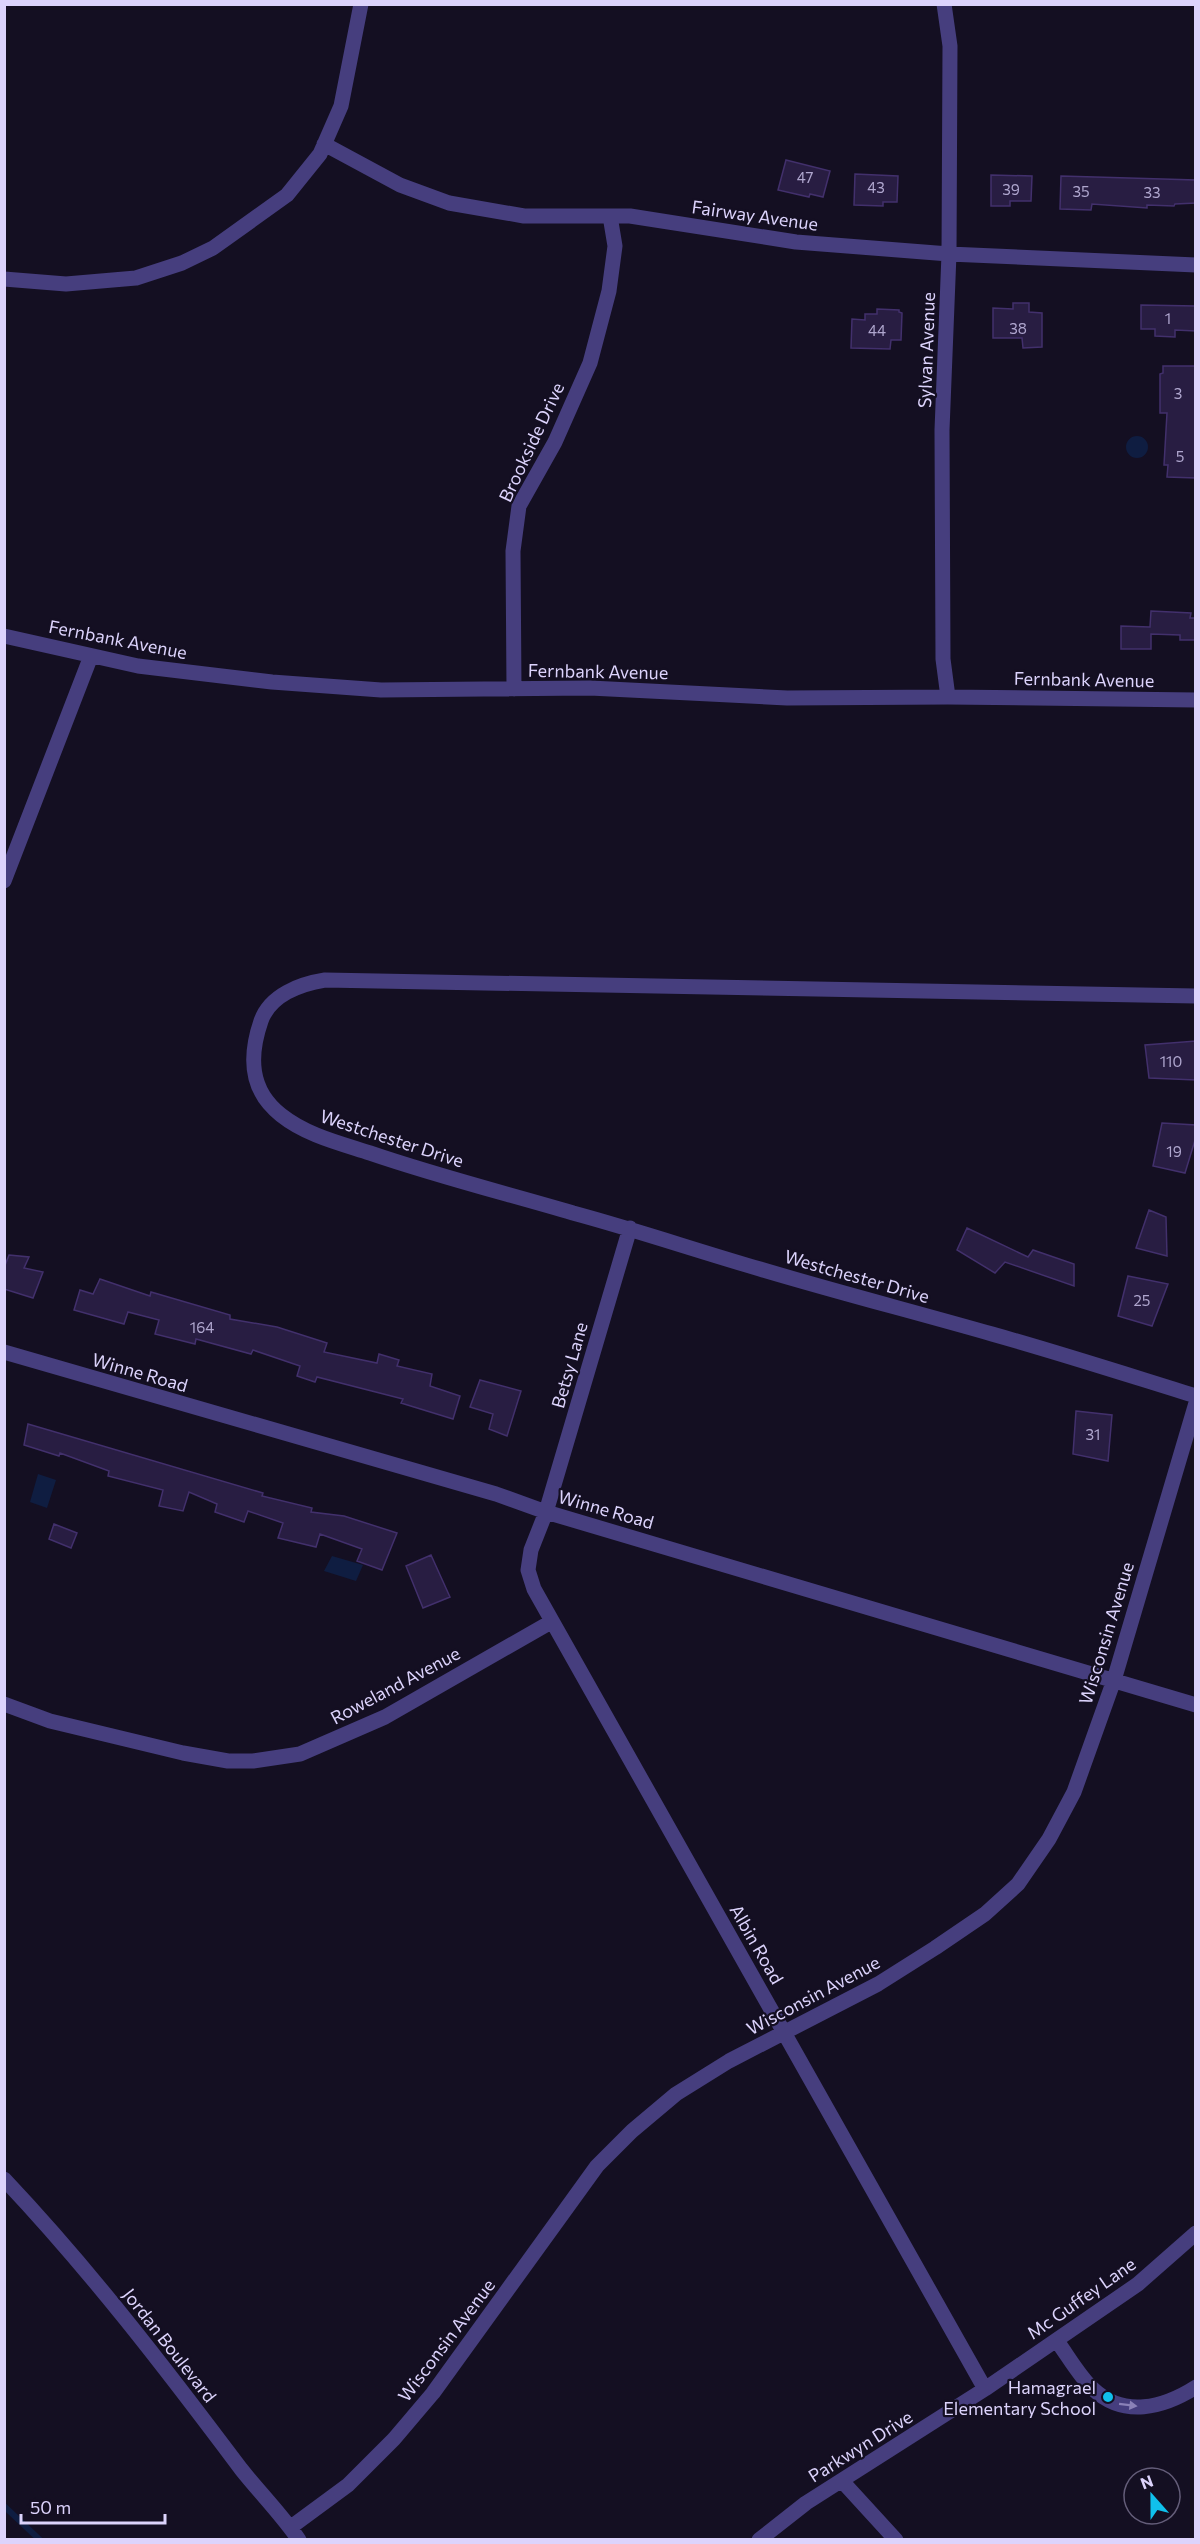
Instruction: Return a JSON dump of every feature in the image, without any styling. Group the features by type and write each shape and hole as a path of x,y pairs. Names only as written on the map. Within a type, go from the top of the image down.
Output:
{"street":[{"path":"4,279 66,284 136,278 182,263 213,248 287,195 320,154 342,106 361,4"},
{"name":"Sylvan Avenue","path":"944,4 950,46 949,254 942,430 943,659 948,696"},
{"name":"Fairway Avenue","path":"324,144 400,185 449,203 524,216 630,216 796,242 949,254 1196,265"},
{"name":"Brookside Drive","path":"514,689 513,551 519,506 555,442 590,363 609,291 615,246 610,216"},
{"name":"Fernbank Avenue","path":"4,636 138,666 272,682 381,690 590,688 787,698 948,696 1196,700"},
{"path":"4,881 91,656"},
{"name":"Westchester Drive","path":"1196,996 325,980 307,983 289,990 270,1006 263,1016 253,1045 252,1060 256,1081 273,1108 295,1125 318,1136 407,1166 630,1228 760,1269 995,1334 1196,1396"},
{"name":"Betsy Lane","path":"546,1512 630,1228"},
{"name":"Winne Road","path":"4,1352 496,1494 546,1512 1196,1705"},
{"name":"Wisconsin Avenue","path":"295,2533 394,2439 433,2393 597,2166 633,2131 676,2094 784,2031 878,1984 935,1948 985,1914 1018,1884 1049,1839 1074,1792 1114,1680 1196,1403"},
{"name":"Albin Road","path":"546,1512 531,1550 528,1570 534,1589 985,2389"},
{"name":"Roweland Avenue","path":"4,1704 50,1721 183,1753 228,1761 253,1761 300,1754 385,1717 551,1622"},
{"name":"Jordan Boulevard","path":"4,2179 58,2236 187,2397 248,2478 295,2533"},
{"name":"Mc Guffey Lane","path":"985,2389 1138,2284 1196,2233"},
{"path":"1057,2341 1092,2388 1112,2403 1142,2407 1175,2401 1196,2387"},
{"name":"Parkwyn Drive","path":"766,2537 806,2503 985,2389"},
{"path":"842,2481 896,2540"}],"water":[{"path":"1133,436 1141,436 1148,443 1148,451 1141,458 1133,458 1126,451 1126,443"},
{"path":"38,1474 56,1480 47,1508 30,1502"},
{"path":"332,1556 363,1565 356,1581 324,1571"}],"building":[{"path":"786,160 830,171 823,197 810,194 809,197 778,190"},
{"path":"855,174 898,176 897,202 883,202 883,206 854,205"},
{"path":"991,175 1032,176 1031,201 1010,201 1010,206 991,206"},
{"path":"1061,176 1196,180 1196,203 1175,204 1174,206 1147,205 1147,208 1092,204 1091,210 1060,209"},
{"path":"1013,303 1029,303 1029,312 1042,313 1042,347 1023,348 1022,338 993,338 993,308 1013,309"},
{"path":"1141,305 1196,306 1196,331 1175,330 1175,337 1155,336 1155,329 1141,329"},
{"path":"877,309 899,310 902,313 901,340 891,340 890,349 851,348 852,319 865,320 865,314 877,314"},
{"path":"1163,366 1196,366 1196,478 1167,477 1168,465 1164,465 1167,413 1160,413 1160,374 1163,373"},
{"path":"1151,611 1191,613 1190,618 1196,618 1196,640 1180,640 1180,635 1151,634 1151,649 1121,649 1121,626 1150,627"},
{"path":"1196,1041 1196,1080 1149,1078 1145,1045"},
{"path":"1162,1123 1196,1125 1196,1137 1185,1173 1153,1166"},
{"path":"1149,1210 1166,1217 1167,1256 1136,1248"},
{"path":"967,1228 1028,1257 1033,1250 1074,1264 1074,1286 1005,1262 995,1273 957,1250"},
{"path":"9,1255 29,1257 24,1268 43,1272 33,1298 4,1289 4,1268"},
{"path":"1128,1276 1168,1284 1152,1326 1118,1316"},
{"path":"100,1279 150,1296 151,1292 230,1315 230,1319 277,1327 327,1343 324,1352 377,1363 379,1354 399,1360 397,1366 432,1374 430,1386 460,1396 453,1419 401,1403 403,1399 317,1377 315,1382 297,1376 300,1366 253,1350 251,1354 196,1339 195,1344 155,1334 159,1320 128,1312 124,1324 74,1310 80,1290 93,1294"},
{"path":"480,1380 521,1391 507,1436 489,1429 493,1414 470,1407"},
{"path":"1076,1411 1112,1415 1108,1461 1073,1454"},
{"path":"28,1424 263,1493 262,1496 312,1508 311,1512 344,1516 397,1533 382,1570 357,1561 362,1549 320,1534 316,1547 278,1538 283,1523 248,1511 244,1522 215,1512 217,1504 189,1492 183,1511 159,1506 163,1490 108,1476 109,1471 60,1453 59,1456 24,1445"},
{"path":"54,1524 77,1533 71,1548 49,1539"},
{"path":"431,1555 450,1597 423,1608 406,1566"}],"waterway":[{"path":"4,2506 40,2540"}],"place":[{"name":"Hamagrael Elementary School","path":"1108,2397"}]}
